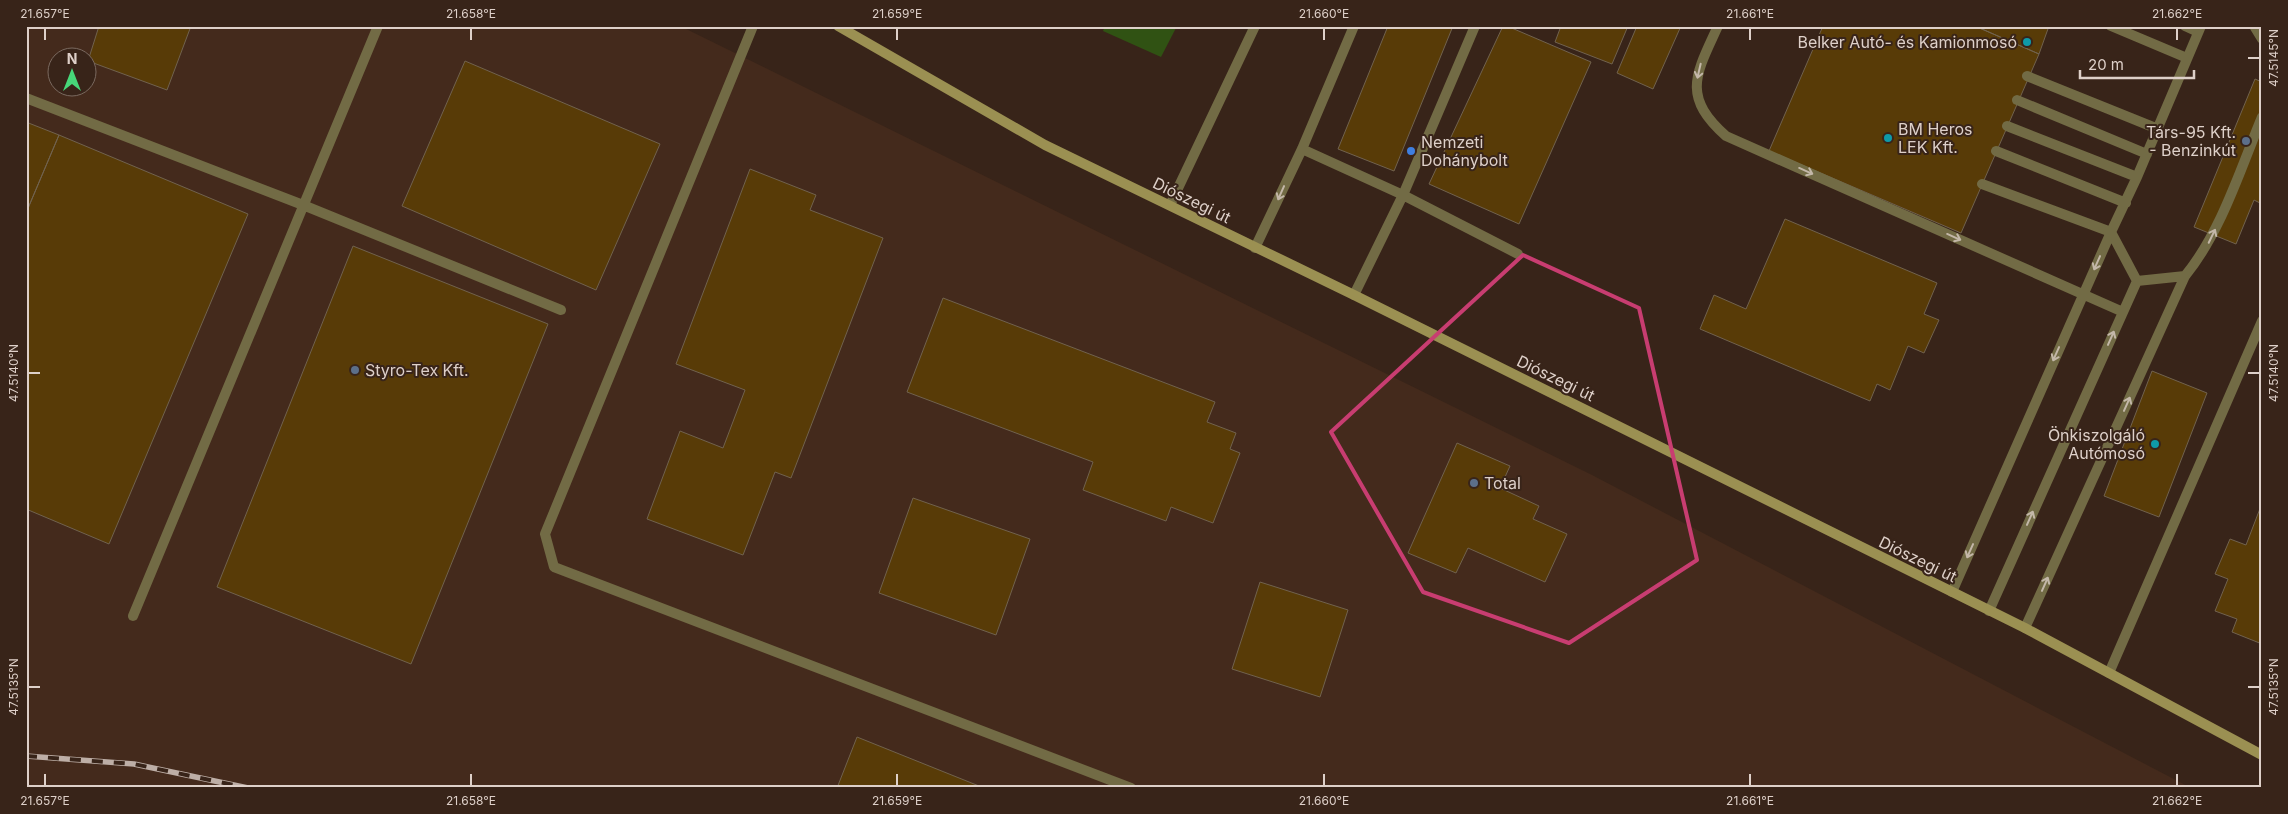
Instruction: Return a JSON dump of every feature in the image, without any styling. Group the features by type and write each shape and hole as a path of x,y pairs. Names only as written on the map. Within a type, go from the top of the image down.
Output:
{"main road":[{"name":"Diószegi út","path":"838,26 1044,146 1354,295 2025,628 2262,754"}],"lane":[{"path":"133,616 378,26"},
{"path":"753,26 545,534 554,567 1131,788"},
{"path":"1170,205 1255,26"},
{"path":"1255,248 1302,149 1354,26"},
{"path":"1354,295 1403,195 1475,26"},
{"path":"1718,26 1697,72 1697,91 1702,108 1709,121 1726,136 2083,293 2122,312"},
{"path":"2111,26 2187,58"},
{"path":"1952,592 2083,293 2138,177 2200,29 2185,26"},
{"path":"2254,26 2262,39"},
{"path":"2027,76 2158,128"},
{"path":"26,98 304,205 561,310"},
{"path":"2017,100 2147,154"},
{"path":"2025,628 2185,276 2200,259 2213,234 2262,117"},
{"path":"2007,126 2138,177"},
{"path":"1302,149 1403,195 1518,254"},
{"path":"1996,151 2126,203"},
{"path":"1982,184 2111,232 2137,281"},
{"path":"2137,281 2185,276"},
{"path":"1989,611 2137,281"},
{"path":"2109,673 2262,321"}],"highlighted area":[{"path":"1523,255 1639,308 1697,560 1569,643 1423,592 1331,432"}],"shaded area":[{"path":"26,26 680,26 1592,475 2191,788 26,788"}],"green space":[{"path":"1105,26 1177,26 1161,57 1103,31"}],"building":[{"path":"99,26 191,26 167,90 98,65 98,48 92,48"},
{"path":"1388,26 1453,26 1394,171 1338,149"},
{"path":"1503,26 1507,26 1591,62 1519,224 1429,184"},
{"path":"1561,26 1628,26 1612,64 1555,42"},
{"path":"1637,26 1681,26 1653,89 1617,73"},
{"name":"BM Heros LEK Kft.","path":"1823,26 1975,26 2039,54 1961,233 1769,151"},
{"name":"Belker Autó- és Kamionmosó","path":"1975,26 2049,26 2039,54"},
{"path":"465,61 660,144 596,290 402,206"},
{"name":"Társ-95 Kft. - Benzinkút","path":"2255,79 2262,82 2262,204 2254,200 2236,244 2194,227"},
{"path":"26,122 59,135 26,213"},
{"path":"59,135 248,214 109,544 26,509 26,213"},
{"path":"750,169 816,195 810,210 883,238 791,478 775,472 743,555 647,519 680,431 723,448 745,390 676,364"},
{"path":"1785,219 1937,283 1924,314 1939,320 1924,353 1908,346 1890,390 1877,384 1870,401 1700,329 1714,295 1746,309"},
{"path":"353,246 548,324 411,664 217,587"},
{"path":"943,298 1215,402 1207,422 1236,433 1230,449 1240,453 1213,523 1171,507 1166,521 1083,490 1093,462 907,392"},
{"name":"Önkiszolgáló Autómosó","path":"2152,371 2207,393 2159,517 2104,496"},
{"path":"1457,443 1510,466 1500,488 1539,506 1533,519 1567,534 1545,582 1468,548 1456,573 1408,553"},
{"path":"913,498 1030,539 996,635 879,593"},
{"path":"2261,506 2262,644 2232,632 2237,619 2215,611 2228,579 2215,574 2230,539 2246,545"},
{"path":"1260,582 1348,610 1320,697 1232,669"},
{"path":"857,737 984,788 837,788"}],"railway":[{"path":"26,756 134,764 248,788"}],"place":[{"name":"Belker Autó- és Kamionmosó","path":"2027,42"},
{"name":"BM Heros LEK Kft.","path":"1888,138"},
{"name":"Társ-95 Kft. - Benzinkút","path":"2246,141"},
{"name":"Nemzeti Dohánybolt","path":"1411,151"},
{"name":"Styro-Tex Kft.","path":"355,370"},
{"name":"Önkiszolgáló Autómosó","path":"2155,444"},
{"name":"Total","path":"1474,483"}]}
